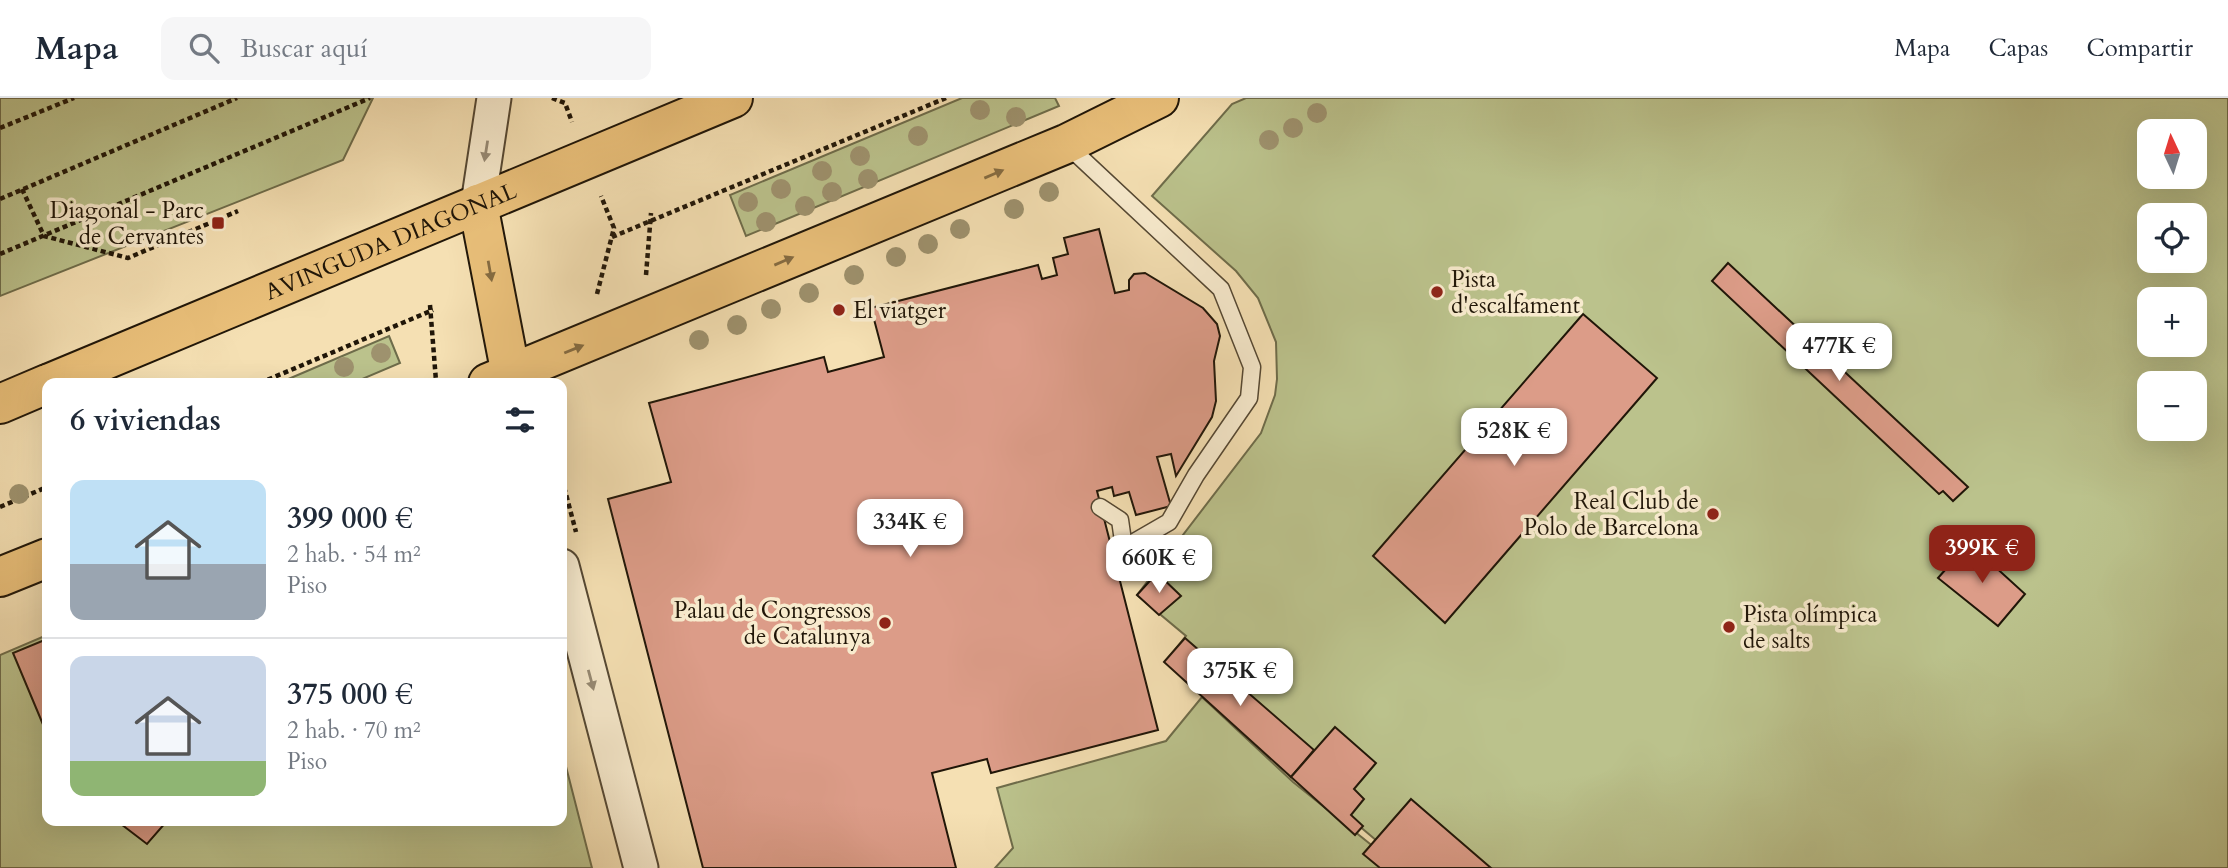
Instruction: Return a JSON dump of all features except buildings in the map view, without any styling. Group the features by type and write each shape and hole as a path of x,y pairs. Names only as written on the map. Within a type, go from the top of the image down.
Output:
{"main road":[{"name":"AVINGUDA DIAGONAL","path":"62,378 733,98"},
{"path":"509,378 1066,144 1159,98"},
{"path":"478,204 504,378"},
{"name":"AVINGUDA DIAGONAL","path":"0,404 42,386"},
{"path":"0,577 42,560"}],"street":[{"path":"478,204 494,98"},
{"path":"567,585 640,868"}],"lane":[{"path":"1066,144 1221,289 1252,367 1249,398 1196,475 1170,522 1124,548 1119,520 1100,507"}],"path":[{"path":"0,128 74,98"},
{"path":"0,199 237,98"},
{"path":"0,254 370,98"},
{"path":"552,98 565,103"},
{"path":"612,237 946,98"},
{"path":"22,189 44,236"},
{"path":"44,236 128,258 238,211"},
{"path":"645,285 651,213"},
{"path":"594,306 614,228"},
{"path":"271,378 432,308 436,378"},
{"path":"0,507 42,489"}],"green space":[{"path":"0,98 373,98 343,160 0,296"},
{"path":"962,98 1055,98 1059,106 746,236 730,195"},
{"name":"Real Club de Polo de Barcelona","path":"1246,98 2228,98 2228,868 1409,868 1165,662 1186,636 1137,595 1261,433 1275,395 1277,379 1276,342 1258,298 1236,271 1152,196 1232,104"},
{"path":"389,336 400,363 364,378 291,378"},
{"path":"42,637 42,826 567,826 567,770 592,868 0,868 0,655"},
{"path":"1202,697 1293,782 1400,868 995,868 1013,848 997,788 1166,741"}],"place":[{"name":"Diagonal - Parc de Cervantes","path":"218,223"},
{"name":"Pista d'escalfament","path":"1437,292"},
{"name":"El viatger","path":"839,310"},
{"name":"Real Club de Polo de Barcelona","path":"1713,514"},
{"name":"Palau de Congressos de Catalunya","path":"885,623"},
{"name":"Pista olímpica de salts","path":"1729,627"}]}
